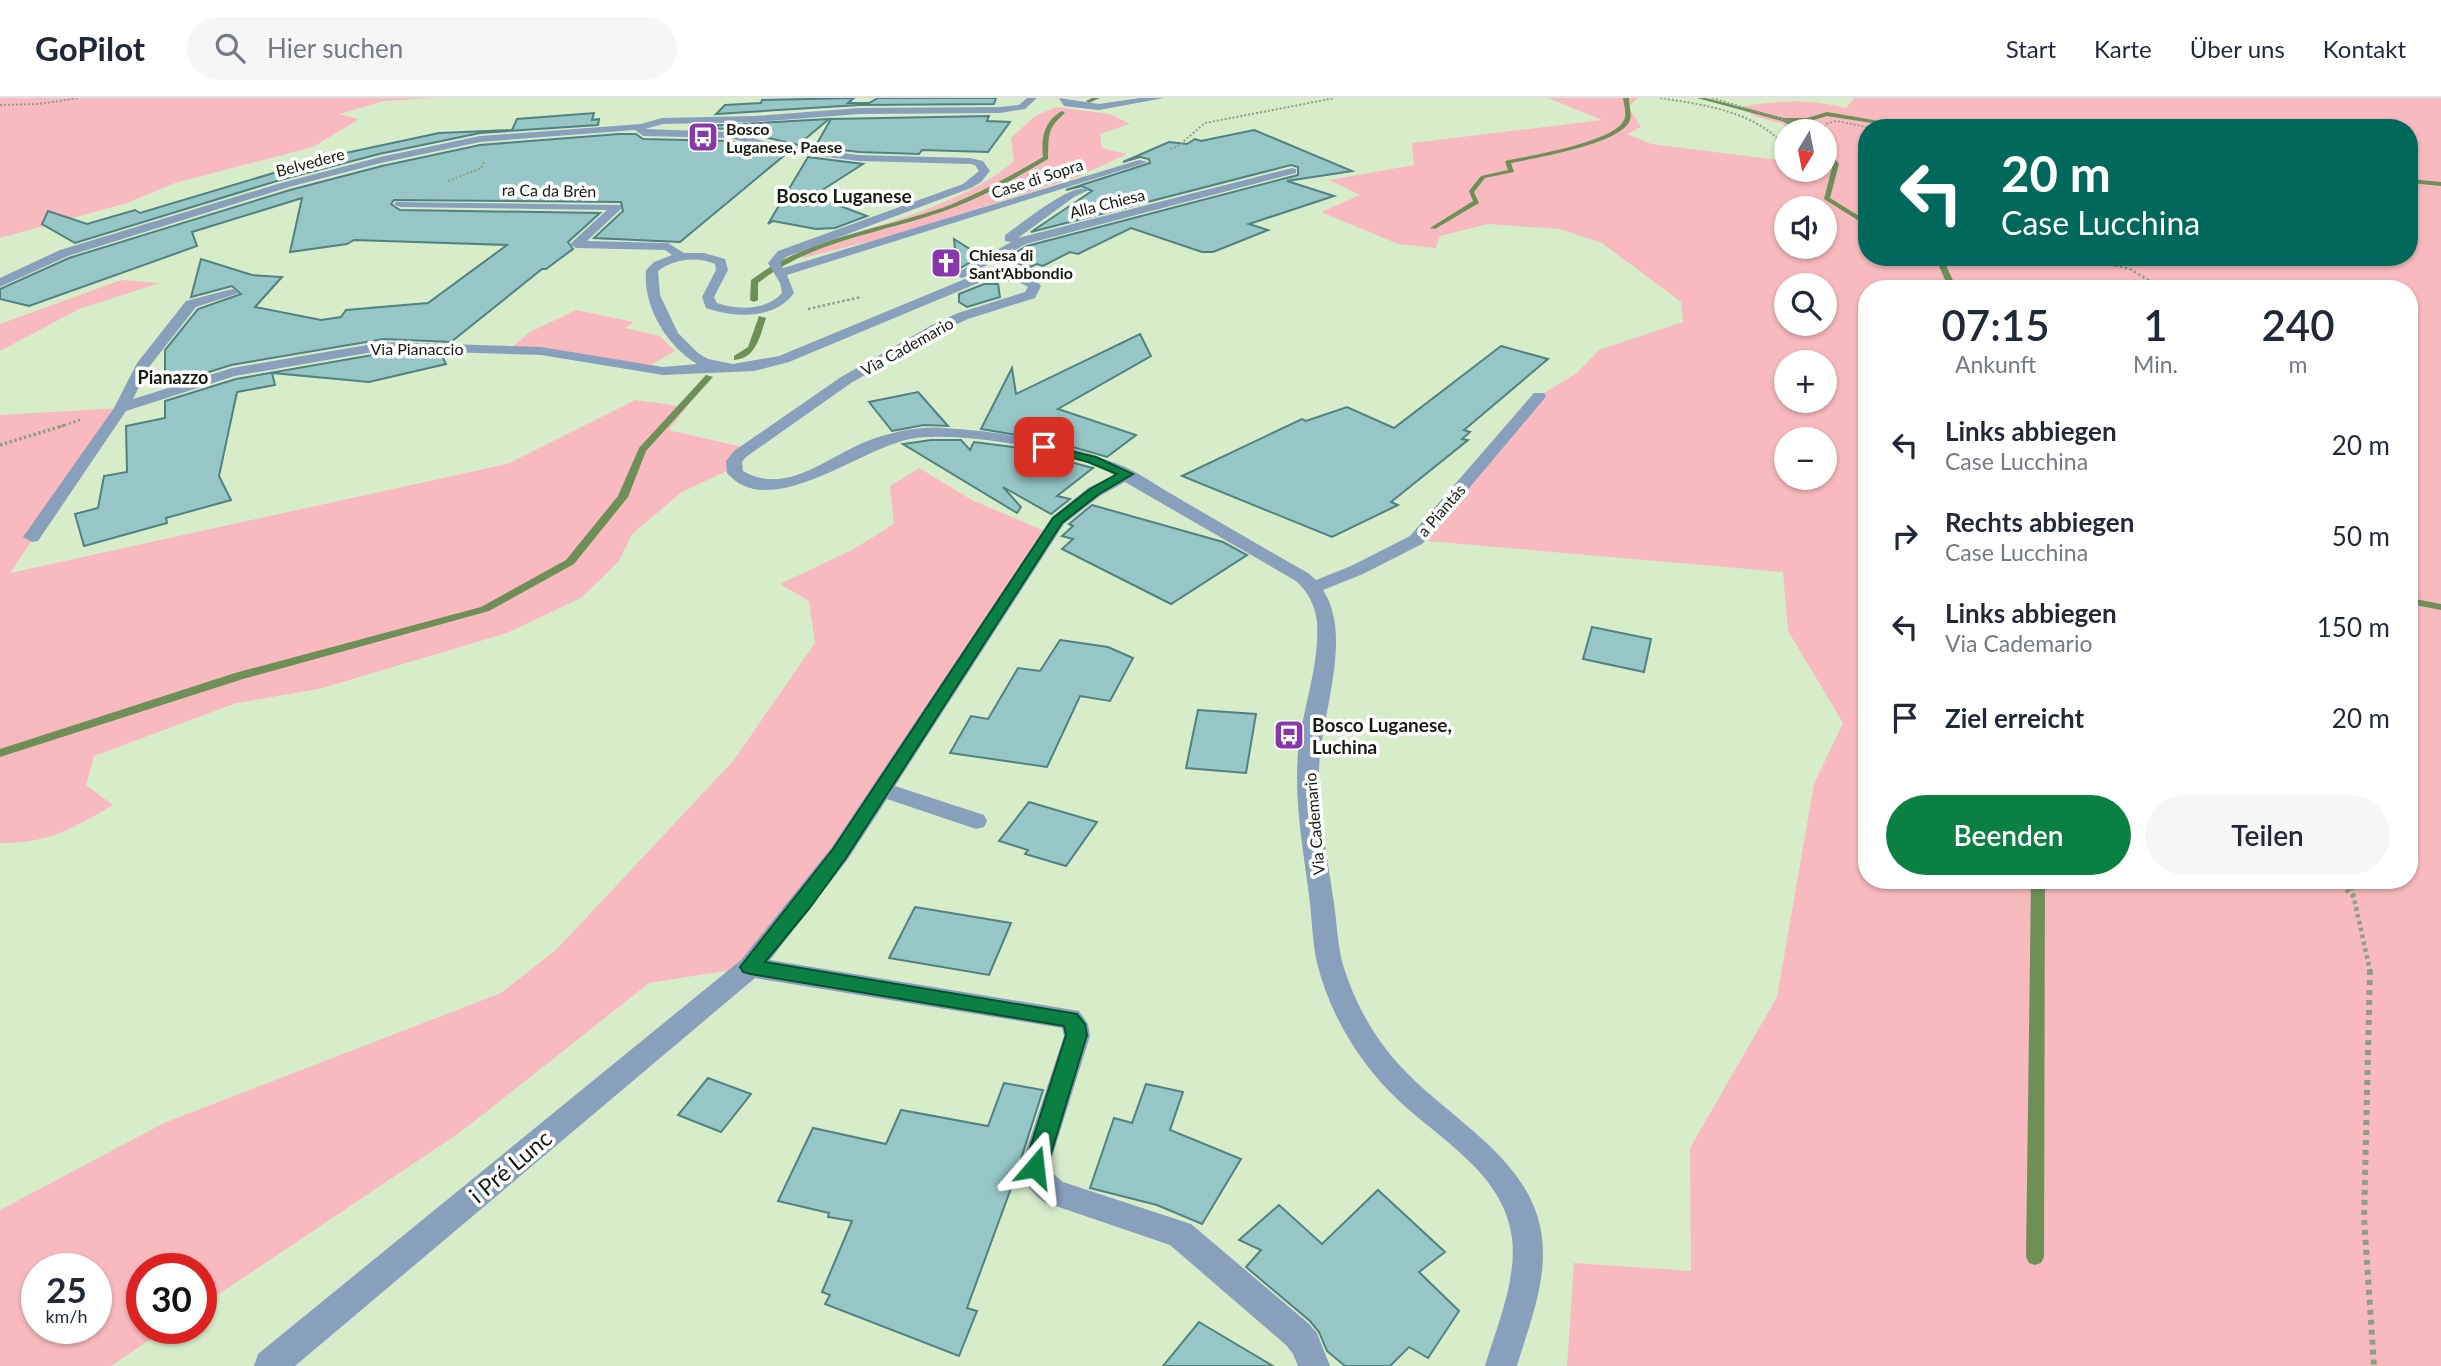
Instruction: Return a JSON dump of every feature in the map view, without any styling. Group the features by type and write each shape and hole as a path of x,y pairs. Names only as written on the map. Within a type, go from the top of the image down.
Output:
{"street":[{"path":"682,257 701,257 721,262 722,270 709,292 708,301 716,307 754,310 782,302 788,289 778,270 776,258 793,248 967,186 985,171 979,163 970,161 859,158 807,153 729,135 650,134 640,131 642,127 662,121 755,120 869,110 1000,110 1022,107 1032,98"},
{"path":"1064,98 1067,104 1091,107 1159,98"},
{"name":"Belvedere","path":"0,283 64,253 285,185 411,153 480,139 642,127"},
{"path":"656,145 762,143"},
{"name":"Case di Sopra","path":"778,270 1143,162 1070,195 1009,238 1022,241"},
{"name":"Alla Chiesa","path":"944,291 947,280 1022,241 1292,171"},
{"name":"ra Ca da Brèn","path":"400,204 617,207 576,244 668,247 682,257"},
{"name":"Via Cademario","path":"682,257 666,261 652,270 654,297 664,322 689,350 703,362 720,366 753,367 797,354 944,291 993,276 1017,276 1028,279 1035,286 1030,295 1021,300 949,321 846,380 747,448 734,461 735,473 741,479 764,485 789,484 884,441 910,434 976,434 1044,447 1092,460 1127,474 1302,577 1314,587 1321,600 1327,625 1310,744 1308,788 1330,961 1343,1004 1374,1056 1402,1087 1480,1155 1505,1182 1519,1205 1527,1236 1527,1264 1502,1366"},
{"path":"32,537 121,408 142,366 191,304 233,293"},
{"name":"Via Pianaccio","path":"121,408 232,372 384,346 534,351 663,371 720,366"},
{"name":"a Piantás","path":"1314,587 1357,570 1416,540 1539,396"},
{"name":"i Pré Lunc","path":"270,1366 750,967 802,904 881,790 1058,521 1094,492 1127,474"},
{"path":"881,790 976,821"},
{"path":"750,967 1070,1019 1075,1024 1077,1035 1035,1167 1040,1181 1054,1193 1180,1234 1297,1334 1306,1344 1314,1366"}],"path":[{"path":"0,105 39,104 79,98"},
{"path":"1170,149 1178,146 1205,123 1335,98"},
{"path":"1660,98 1750,121 1774,133"},
{"path":"1712,98 1788,119"},
{"path":"1838,121 1858,125"},
{"path":"400,204 481,168 485,164 485,152 480,139"},
{"path":"2118,266 2130,269 2148,280"},
{"path":"798,310 868,296"},
{"path":"0,445 121,408"},
{"path":"2345,889 2354,898"},
{"path":"2352,889 2371,974 2364,1218 2374,1366"}],"shaded area":[{"path":"0,98 434,98 384,101 339,114 359,119 313,147 175,183 127,203 0,238"},
{"path":"1548,98 1638,98 1628,107 1641,127 1627,134 1651,144 1774,159 1774,182 1838,182 1838,119 1774,119 1774,122 1754,116 1742,107 1794,102 1846,108 1854,98 2441,98 2441,1366 1567,1366 1574,1263 1691,1271 1690,1148 1777,997 1814,784 1843,723 1788,631 1783,572 1416,540 1539,396 1577,373 1599,350 1683,322 1681,302 1602,243 1560,229 1488,224 1440,236 1436,248 1398,244 1321,212 1360,195 1329,180 1414,165 1412,143 1602,120"},
{"path":"1056,107 1110,114 1130,124 1100,134 1102,148 1127,154 1077,177 898,234 803,258 801,249 913,214 968,191 993,177 1014,161 1011,138 1035,116"},
{"path":"121,280 160,283 79,309 0,351 0,324"},
{"path":"576,310 634,322 625,328 660,336 675,351 644,369 510,349 530,332"},
{"path":"635,400 687,407 668,430 747,448 733,468 682,492 632,534 619,561 581,598 507,633 319,689 236,703 94,756 86,785 113,805 60,833 32,841 0,843 0,415 121,408 10,573 507,464"},
{"path":"919,468 972,500 1049,533 750,967 649,983 462,1131 217,1295 217,1253 126,1253 126,1344 143,1344 111,1366 0,1366 0,1210 164,1123 501,993 557,949 733,761 815,643 809,601 780,584 852,550 894,524 890,486"}],"building":[{"path":"854,98 848,103 869,103 878,98 996,98 994,104 859,105 716,114 725,105 761,103 762,100"},
{"path":"594,113 592,120 599,119 598,125 480,133 379,154 280,180 75,243 42,224 48,211 87,224 135,210 140,213 327,157 439,133 512,130 517,119"},
{"path":"989,116 987,121 1010,122 988,152 922,150 919,154 815,147 831,119"},
{"path":"829,119 798,145 730,129 701,128 704,126"},
{"path":"1254,130 1352,171 1287,181 1334,196 1249,224 1268,230 1213,252 1202,252 1131,228 1078,254 1070,252 1043,266 1037,264 1030,267 1002,260 1027,246 1298,175 1298,167 1291,165 1031,232 1092,191 1082,186 1066,190 1150,163 1149,159 1140,157 1123,162 1169,142 1187,144 1195,139 1201,141"},
{"path":"636,134 643,139 729,141 786,154 680,242 594,238 623,211 621,202 394,200 391,204 400,210 600,213 568,242 573,249 546,269 542,269 451,342 384,339 231,365 165,386 165,350 198,309 241,294 232,286 191,297 201,259 252,275 282,277 255,307 321,320 341,317 346,310 428,303 507,245 354,240 347,244 290,252 302,198 192,232 197,246 29,306 0,299 0,289 69,258 290,190 382,166 480,145"},
{"path":"808,157 863,164 813,196 867,216 835,228 816,229 773,221 768,224"},
{"path":"954,239 981,256 957,270"},
{"path":"984,284 998,284 1000,297 967,307 959,302 959,294"},
{"path":"1140,334 1151,356 1058,409 1136,435 1107,457 1052,441 981,429 1012,368 1016,394"},
{"path":"1501,346 1548,359 1464,430 1470,432 1462,439 1468,440 1391,502 1398,505 1332,537 1182,476 1302,419 1306,421 1347,407 1394,428"},
{"path":"384,353 441,354 446,364 369,382 272,373 275,385 237,392 219,476 231,500 166,518 167,523 84,546 75,514 98,508 104,476 127,472 126,426 165,418 165,401 236,379"},
{"path":"918,392 948,426 924,425 892,431 869,402"},
{"path":"961,440 970,450 974,442 1013,447 1093,468 1057,496 1070,499 1051,514 1003,487 1021,507 1017,513 903,444"},
{"path":"1092,505 1223,542 1247,555 1171,604 1062,549 1073,539 1062,536 1073,526 1069,524"},
{"path":"1592,627 1651,639 1644,672 1583,659"},
{"path":"1060,640 1108,647 1133,658 1110,701 1080,696 1047,767 950,753 971,716 988,719 1018,668 1040,671"},
{"path":"1198,710 1256,714 1246,773 1186,768"},
{"path":"1029,802 1097,822 1066,866 1025,854 1028,850 999,841"},
{"path":"915,907 1011,923 989,975 889,958"},
{"path":"708,1078 751,1094 721,1132 678,1115"},
{"path":"1004,1083 1043,1090 1021,1159 1021,1172 1017,1172 967,1308 977,1311 959,1356 825,1304 830,1295 822,1292 852,1221 828,1217 829,1213 778,1201 813,1128 886,1144 901,1110 988,1126"},
{"path":"1146,1084 1183,1092 1170,1130 1241,1159 1202,1224 1157,1205 1090,1188 1114,1118 1132,1123"},
{"path":"1378,1190 1445,1252 1419,1272 1459,1311 1428,1358 1409,1347 1390,1366 1345,1366 1327,1351 1319,1332 1310,1321 1246,1267 1261,1250 1239,1240 1279,1205 1322,1244"},
{"path":"1199,1322 1273,1366 1163,1366"}],"waterway":[{"path":"1089,101 1097,98"},
{"path":"1433,228 1477,202 1471,192 1483,177 1512,171 1507,162 1588,143 1616,131 1628,118 1626,98"},
{"path":"1700,98 1780,119"},
{"path":"754,300 754,282 770,269 792,258 843,239 957,204 1046,158 1046,132 1062,113"},
{"path":"1810,119 1827,114 1859,119"},
{"path":"1831,182 1827,199 1858,218"},
{"path":"2418,182 2441,184"},
{"path":"1942,266 1949,280"},
{"path":"737,358 752,348 762,318"},
{"path":"0,753 239,676 485,609 570,562 623,497 642,450 709,377"},
{"path":"2418,603 2441,607"},
{"path":"2035,1257 2038,889"}],"place":[{"name":"Bosco Luganese, Paese","path":"703,137"},
{"name":"Chiesa di Sant'Abbondio","path":"946,263"},
{"name":"Bosco Luganese, Luchina","path":"1289,735"}],"district":[{"name":"Bosco Luganese","path":"844,195"},
{"name":"Pianazzo","path":"173,377"}],"route":[{"path":"1035,1167 1077,1035 1075,1024 1070,1019 750,967 840,853 1058,521 1094,492 1127,474 1092,460 1044,447"}]}
